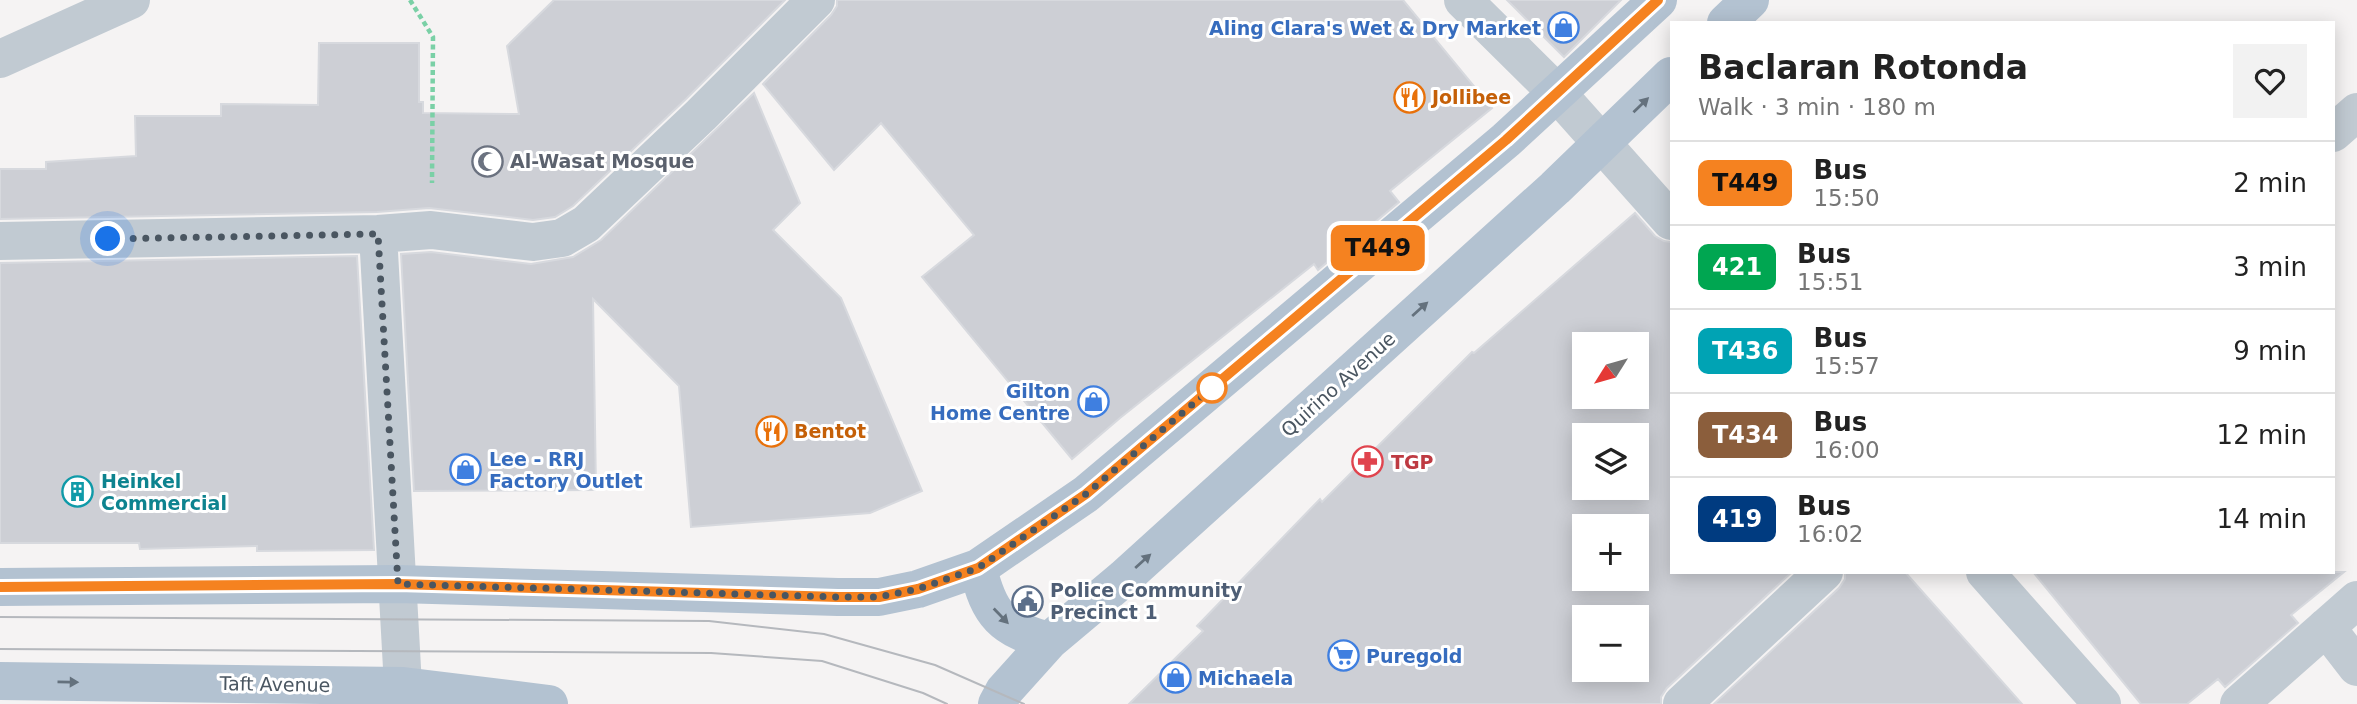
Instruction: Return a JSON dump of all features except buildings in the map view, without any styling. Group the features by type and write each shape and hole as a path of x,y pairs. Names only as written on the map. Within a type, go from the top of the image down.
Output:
{"main road":[{"path":"0,587 398,584 879,597 918,589 978,568 1086,494 1496,149 1657,0"},
{"path":"1728,21 1750,0"},
{"name":"Quirino Avenue","path":"1000,698 1049,641 1134,568 1544,197 1670,77"},
{"path":"978,568 984,594 1000,618 1022,634 1049,641"},
{"name":"Taft Avenue","path":"0,681 403,686 549,704"}],"street":[{"path":"0,59 131,0"},
{"path":"0,241 378,234 431,230 533,243 562,238 586,224 701,115 816,0"},
{"path":"1463,0 1557,93 1670,220"},
{"path":"2335,131 2357,112"},
{"path":"378,234 403,686"},
{"path":"1682,704 1822,574"},
{"path":"1987,574 2102,704"},
{"path":"2239,704 2357,600"},
{"path":"2326,627 2357,667"}],"path":[{"path":"410,0 433,37 431,230"}],"tram line":[{"path":"0,617 709,621 824,634 935,665 1024,704"},
{"path":"0,649 711,653 822,661 923,693 947,704"}],"bus line":[{"name":"T449","path":"0,587 398,584 879,597 918,589 978,568 1086,494 1506,140 1658,0"}],"place":[{"name":"Aling Clara's Wet & Dry Market","path":"1564,28"},
{"name":"Jollibee","path":"1409,97"},
{"name":"Al-Wasat Mosque","path":"487,161"},
{"name":"Gilton Home Centre","path":"1093,402"},
{"name":"Bentot","path":"771,431"},
{"name":"TGP","path":"1368,462"},
{"name":"Lee - RRJ Factory Outlet","path":"466,470"},
{"name":"Heinkel Commercial","path":"78,492"},
{"name":"Police Community Precinct 1","path":"1027,601"},
{"name":"Puregold","path":"1343,656"},
{"name":"Michaela","path":"1175,678"}],"route":[{"path":"108,239 378,234 398,584 838,597 879,597 918,589 978,568 1086,494 1212,388"}]}
